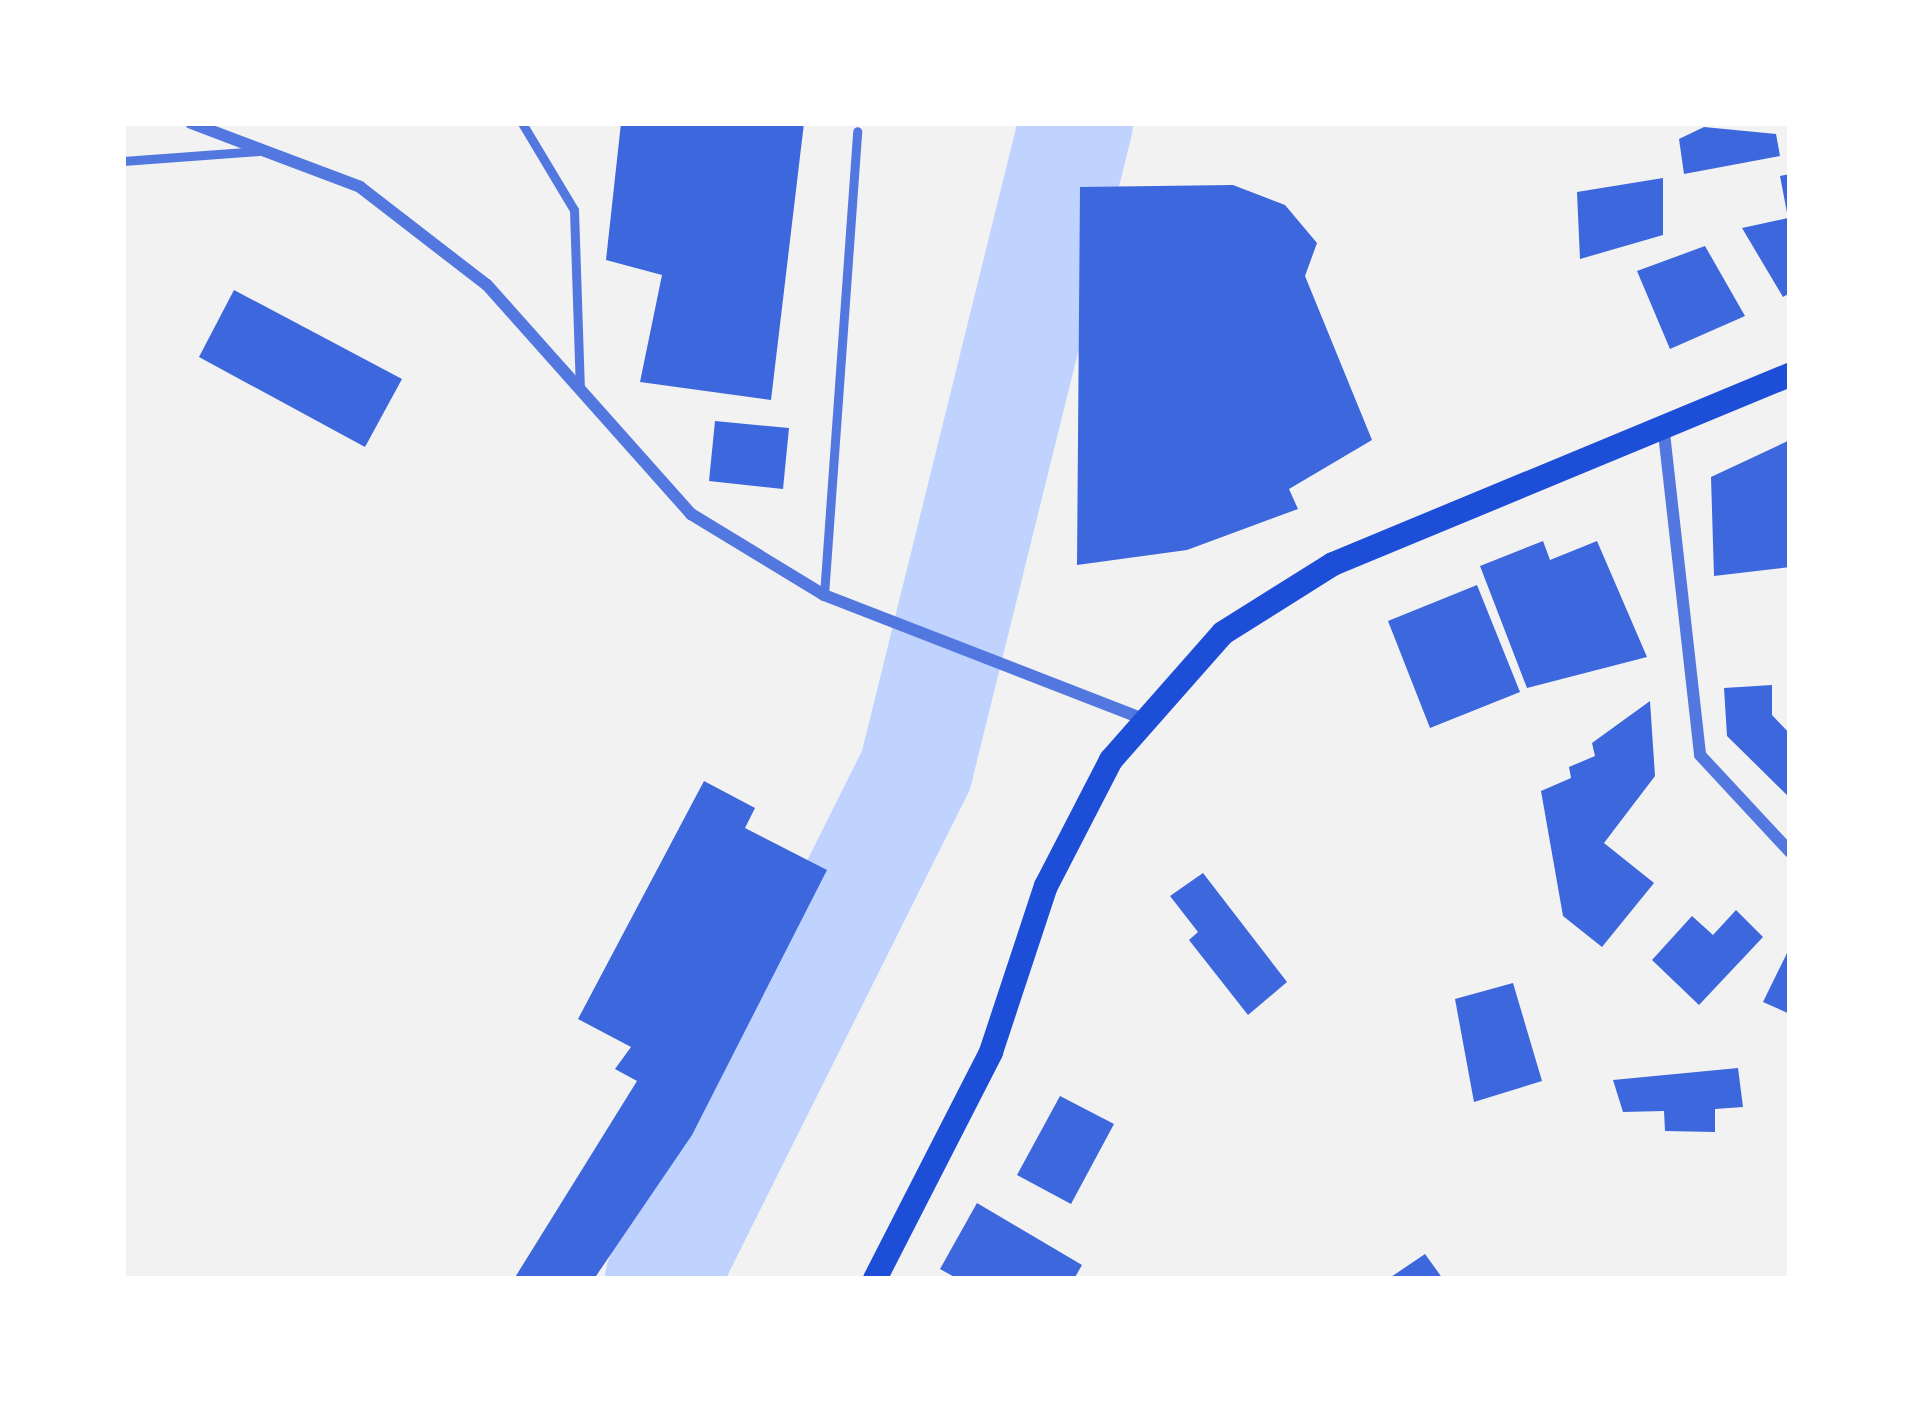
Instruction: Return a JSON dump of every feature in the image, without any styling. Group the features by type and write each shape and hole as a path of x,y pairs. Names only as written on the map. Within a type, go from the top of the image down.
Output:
{"main road":[{"path":"875,1279 991,1052 1046,886 1144,718 1222,633 1333,564 1664,433 1790,375"}],"street":[{"path":"191,123 360,187 487,285 580,398 691,514 824,595 1144,718"},
{"path":"1664,433 1700,755 1790,852"}],"lane":[{"path":"523,123 574,210 580,398"},
{"path":"824,595 857,131"},
{"path":"123,161 264,151"}],"building":[{"path":"621,123 804,123 771,400 640,382 662,275 606,260"},
{"path":"1704,127 1776,134 1780,156 1684,174 1679,139"},
{"path":"1790,174 1790,293 1783,297 1742,228 1788,218 1780,176"},
{"path":"1663,178 1663,235 1580,259 1577,192"},
{"path":"1233,185 1285,205 1317,243 1305,276 1372,440 1289,489 1298,509 1187,550 1077,565 1080,187"},
{"path":"1705,246 1745,316 1670,349 1637,271"},
{"path":"234,290 402,379 365,447 199,357"},
{"path":"715,421 789,428 783,489 709,481"},
{"path":"1790,440 1790,567 1714,576 1711,477"},
{"path":"1543,541 1550,560 1597,541 1647,657 1527,688 1480,566"},
{"path":"1477,585 1520,692 1430,728 1388,621"},
{"path":"1772,685 1772,715 1790,734 1790,798 1727,736 1724,688"},
{"path":"1650,701 1655,776 1604,843 1654,883 1602,947 1563,916 1541,791 1571,778 1569,767 1595,756 1592,743"},
{"path":"704,781 755,808 745,828 827,870 692,1135 594,1279 514,1279 637,1081 615,1069 631,1047 578,1019"},
{"path":"1203,873 1287,982 1248,1015 1189,940 1198,932 1170,896"},
{"path":"1736,910 1763,937 1699,1005 1652,960 1692,916 1713,935"},
{"path":"1790,947 1790,1014 1763,1002"},
{"path":"1513,983 1542,1081 1474,1102 1455,999"},
{"path":"1738,1068 1743,1107 1715,1109 1715,1132 1665,1131 1664,1111 1623,1112 1613,1080"},
{"path":"1060,1096 1114,1124 1071,1204 1017,1175"},
{"path":"977,1203 1082,1265 1074,1279 958,1279 940,1269"},
{"path":"1425,1254 1443,1279 1388,1279"}],"waterway":[{"path":"662,1279 916,770 1076,123"}]}
